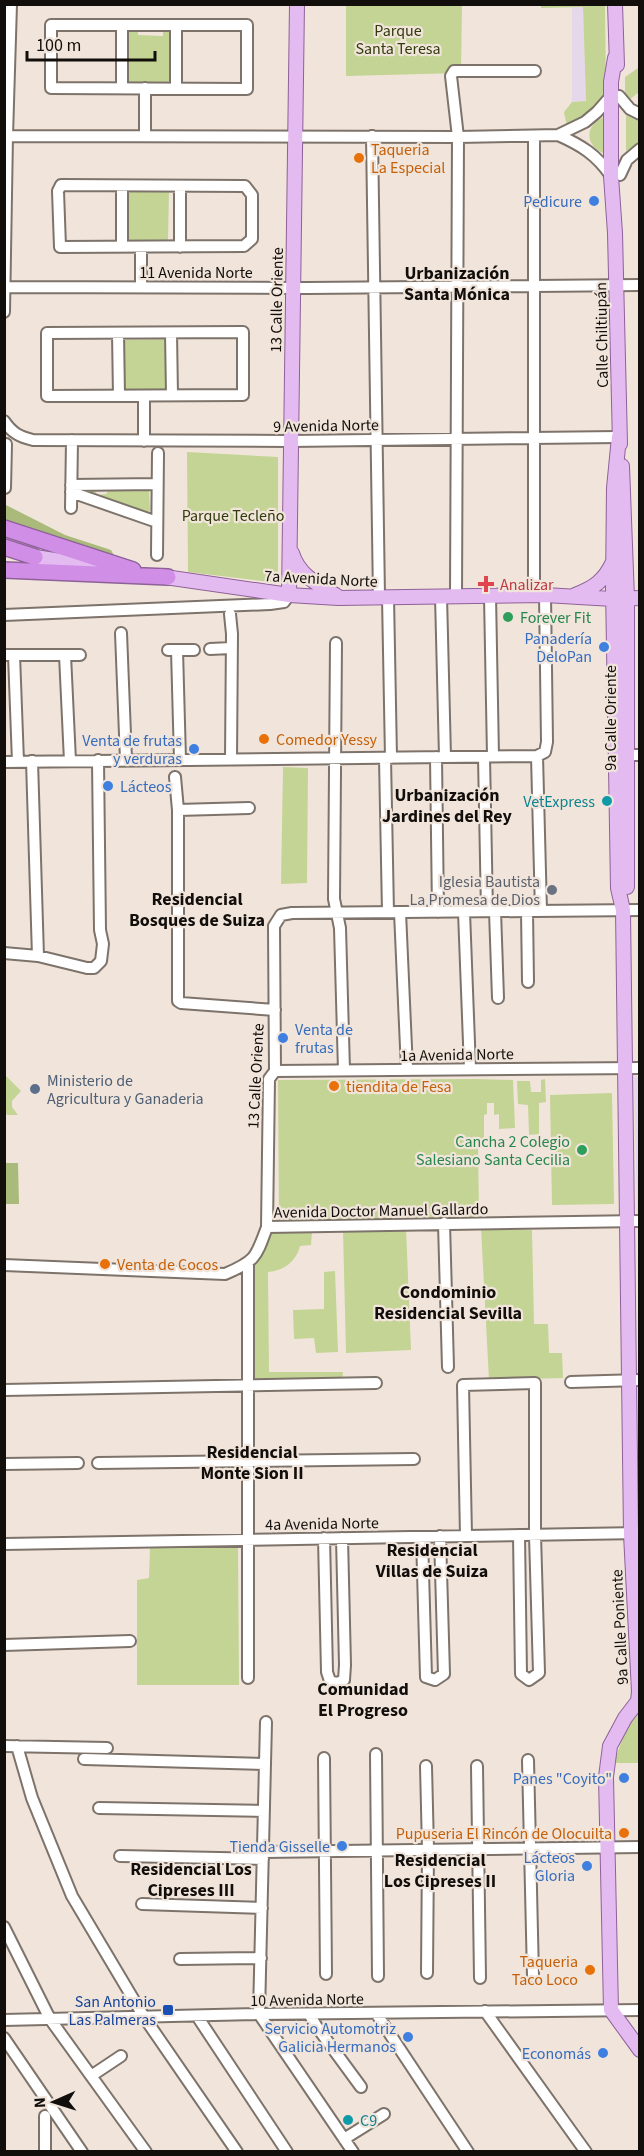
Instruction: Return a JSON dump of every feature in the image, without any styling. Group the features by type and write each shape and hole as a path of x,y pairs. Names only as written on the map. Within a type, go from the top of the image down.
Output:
{"highway":[{"path":"4,528 141,573"},
{"path":"4,547 34,557"},
{"path":"4,553 34,557"},
{"path":"4,570 168,578"}],"main road":[{"name":"13 Calle Oriente","path":"289,596 297,4"},
{"name":"Calle Chiltiupán","path":"615,4 615,58 611,82 615,96 619,436 624,486 626,593"},
{"name":"Calle Chiltiupán","path":"619,436 614,488 614,560 626,593"},
{"path":"288,543 305,577 338,598"},
{"name":"7a Avenida Norte","path":"34,557 289,596 338,598 539,595 572,597 626,593"},
{"path":"572,597 600,584 614,560"},
{"name":"9a Calle Oriente","path":"626,593 615,616 627,755"},
{"name":"9a Calle Oriente","path":"626,593 627,888 623,910 633,1068 634,1221"},
{"path":"572,597 601,603 615,616"},
{"name":"9a Calle Poniente","path":"611,2010 606,1777 608,1755 614,1737 638,1701 639,1692 635,1534 634,1221"},
{"path":"611,2010 639,2050"}],"street":[{"path":"4,312 6,66 11,4"},
{"path":"51,25 176,25 247,26 247,88 51,88 51,25"},
{"path":"122,25 122,88"},
{"path":"176,25 176,88"},
{"path":"456,596 458,137 451,76 454,71 535,72"},
{"path":"145,88 145,136"},
{"path":"7,136 458,137 558,135 585,122 615,96 639,114"},
{"path":"558,135 591,152 615,176 639,149"},
{"path":"372,136 375,440 388,758 388,912"},
{"path":"4,762 489,757 537,756 545,752 547,742 534,438 534,136"},
{"path":"61,186 122,186 245,186 252,195 253,234 251,241 244,246 59,247 58,191 61,186"},
{"path":"122,186 122,247"},
{"path":"180,186 180,247"},
{"path":"141,247 141,287"},
{"name":"11 Avenida Norte","path":"5,287 639,285"},
{"path":"243,332 243,395 47,396 47,333 118,333 243,332"},
{"path":"118,333 119,396"},
{"path":"171,333 172,395"},
{"path":"144,396 144,441"},
{"name":"9 Avenida Norte","path":"4,422 10,430 21,437 33,440 290,441 619,436"},
{"path":"71,508 72,440"},
{"path":"6,444 6,488"},
{"path":"157,555 158,453"},
{"path":"71,489 157,484"},
{"path":"71,489 157,522"},
{"path":"4,615 261,604 284,602 289,596"},
{"path":"438,912 441,596"},
{"path":"490,596 491,911 498,998"},
{"path":"230,614 232,634 231,759"},
{"path":"121,633 126,760"},
{"path":"336,643 334,899 340,928 344,1070"},
{"path":"210,649 231,648"},
{"path":"180,760 172,650 194,650"},
{"path":"18,762 9,655 80,656"},
{"path":"65,655 70,761"},
{"path":"537,756 541,911"},
{"path":"4,953 38,956 94,968 101,961 103,944 100,930 98,760"},
{"path":"32,761 38,956"},
{"path":"176,777 178,1001 274,1010"},
{"path":"178,810 249,808"},
{"path":"336,913 639,910"},
{"path":"527,911 528,982"},
{"path":"400,912 408,1070"},
{"path":"464,912 470,1069"},
{"name":"13 Calle Oriente","path":"267,1227 269,1079 275,1071 274,926 281,915 336,913"},
{"name":"1a Avenida Norte","path":"275,1071 633,1068"},
{"name":"Avenida Doctor Manuel Gallardo","path":"248,1264 259,1249 267,1227 634,1221"},
{"path":"444,1223 448,1367"},
{"path":"4,1265 225,1274 248,1264 248,1678"},
{"path":"571,1382 634,1380"},
{"path":"4,1390 376,1383"},
{"path":"466,1536 463,1385 535,1383 535,1535 539,1673 529,1680 521,1674 519,1535"},
{"path":"98,1463 414,1459"},
{"path":"4,1464 78,1463"},
{"name":"4a Avenida Norte","path":"4,1544 635,1534"},
{"path":"422,1537 426,1677 435,1680 444,1674 440,1536"},
{"path":"324,1538 327,1672 330,1681 337,1683 344,1680 345,1665 342,1538"},
{"path":"4,1645 130,1641"},
{"path":"266,1722 259,2014 353,2151"},
{"path":"4,1746 107,1748"},
{"path":"17,1746 32,1798 72,1896 144,2017 237,2151"},
{"path":"376,1755 378,1976"},
{"path":"324,1758 326,1974"},
{"path":"84,1759 265,1764"},
{"path":"528,1760 533,1976"},
{"path":"426,1766 427,1973"},
{"path":"477,1767 480,1978"},
{"path":"99,1808 264,1811"},
{"path":"120,1856 263,1856 326,1851 639,1847"},
{"path":"142,1904 262,1908"},
{"path":"4,1927 50,2019 146,2151"},
{"path":"180,1959 261,1958"},
{"name":"10 Avenida Norte","path":"4,2020 259,2014 639,2010"},
{"path":"485,2011 586,2151"},
{"path":"376,2013 468,2151"},
{"path":"309,2014 361,2087"},
{"path":"197,2016 287,2151"},
{"path":"4,2038 82,2151"},
{"path":"91,2076 121,2056"},
{"path":"344,2139 384,2114"},
{"path":"45,2116 45,2151"}],"shaded area":[{"path":"583,6 586,101 572,102 572,7"},
{"path":"634,1077 640,1077 639,1212 637,1212"}],"green space":[{"name":"Parque Santa Teresa","path":"346,5 462,5 461,73 346,76"},
{"path":"541,5 605,5 606,95 582,120 567,127 564,112 572,102 586,101 583,7 541,8"},
{"path":"128,30 138,30 138,35 163,36 163,30 172,30 171,79 166,84 127,84"},
{"path":"638,68 639,92 629,100 625,94 625,77"},
{"path":"626,115 640,122 639,143 626,151"},
{"path":"605,117 606,154 594,146 589,136 593,125"},
{"path":"169,190 168,240 126,240 126,191"},
{"path":"166,339 168,391 123,392 123,340"},
{"name":"Parque Tecleño","path":"187,452 278,457 278,583 188,572"},
{"path":"144,487 149,491 150,510 147,516 82,493 83,488 94,488 97,495 106,494 110,488"},
{"path":"4,504 65,535 111,550 116,559 5,523"},
{"path":"283,767 308,768 307,883 281,884"},
{"path":"4,1074 21,1091 12,1101 12,1107 18,1115 7,1115 5,1111"},
{"path":"545,1079 546,1102 539,1103 539,1134 529,1135 528,1105 518,1104 517,1081 530,1081 531,1092 541,1092 541,1080"},
{"path":"278,1080 513,1080 515,1128 499,1129 499,1114 494,1115 494,1103 487,1103 487,1114 484,1115 484,1143 478,1144 479,1217 279,1222"},
{"name":"Cancha 2 Colegio Salesiano Santa Cecilia","path":"612,1093 614,1204 552,1205 550,1095"},
{"path":"5,1163 18,1163 19,1204 5,1204"},
{"path":"406,1228 411,1350 346,1353 343,1229"},
{"path":"481,1228 532,1230 534,1324 548,1324 549,1353 562,1353 563,1378 489,1380"},
{"path":"272,1230 312,1231 311,1245 300,1246 288,1265 268,1272 269,1372 343,1372 342,1381 251,1382 252,1267 265,1251"},
{"path":"335,1271 338,1352 316,1353 314,1338 294,1339 293,1310 324,1309 324,1272"},
{"path":"238,1545 239,1685 137,1685 137,1580 149,1578 150,1547"},
{"path":"639,1707 639,1763 614,1763 624,1734"}],"place":[{"name":"Taqueria La Especial","path":"359,158"},
{"name":"Pedicure","path":"594,201"},
{"name":"Analizar","path":"486,584"},
{"name":"Forever Fit","path":"508,617"},
{"name":"Panadería DeloPan","path":"604,647"},
{"name":"Comedor Yessy","path":"264,739"},
{"name":"Venta de frutas y verduras","path":"194,749"},
{"name":"Lácteos","path":"108,786"},
{"name":"VetExpress","path":"607,801"},
{"name":"Iglesia Bautista La Promesa de Dios","path":"552,890"},
{"name":"Venta de frutas","path":"283,1038"},
{"name":"tiendita de Fesa","path":"334,1086"},
{"name":"Ministerio de Agricultura y Ganaderia","path":"35,1089"},
{"name":"Cancha 2 Colegio Salesiano Santa Cecilia","path":"582,1150"},
{"name":"Venta de Cocos","path":"105,1264"},
{"name":"Panes \"Coyito\"","path":"624,1778"},
{"name":"Pupuseria El Rincón de Olocuilta","path":"624,1833"},
{"name":"Tienda Gisselle","path":"342,1846"},
{"name":"Lácteos Gloria","path":"587,1866"},
{"name":"Taqueria Taco Loco","path":"590,1970"},
{"name":"San Antonio Las Palmeras","path":"168,2010"},
{"name":"Servicio Automotriz Galicia Hermanos","path":"408,2037"},
{"name":"Economás","path":"603,2053"},
{"name":"C9","path":"348,2120"}],"district":[{"name":"Urbanización Santa Mónica","path":"457,283"},
{"name":"Urbanización Jardines del Rey","path":"447,805"},
{"name":"Residencial Bosques de Suiza","path":"197,909"},
{"name":"Condominio Residencial Sevilla","path":"448,1302"},
{"name":"Residencial Monte Sion II","path":"252,1462"},
{"name":"Residencial Villas de Suiza","path":"432,1560"},
{"name":"Comunidad El Progreso","path":"363,1699"},
{"name":"Residencial Los Cipreses II","path":"440,1870"},
{"name":"Residencial Los Cipreses III","path":"191,1879"}]}
